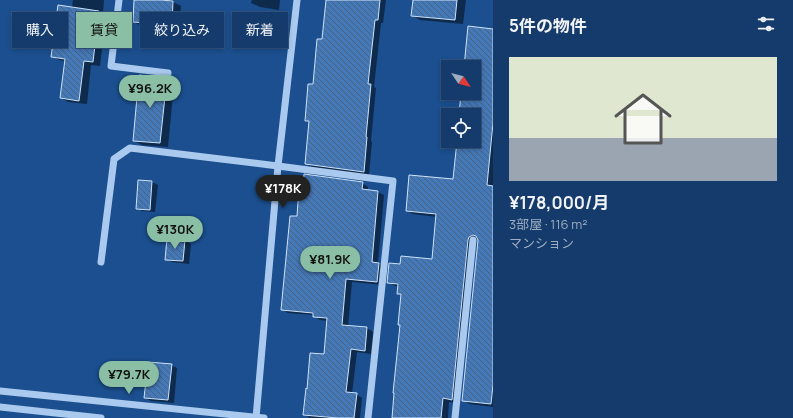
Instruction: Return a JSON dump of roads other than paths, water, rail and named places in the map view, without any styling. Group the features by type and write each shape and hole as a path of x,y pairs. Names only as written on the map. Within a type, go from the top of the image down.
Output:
{"street":[{"path":"119,0 112,66 168,73"},
{"path":"256,418 278,166 297,0"},
{"path":"101,262 114,159 130,148 393,181 368,418"},
{"path":"455,418 473,240"},
{"path":"0,391 264,418"},
{"path":"0,407 101,418"}]}
